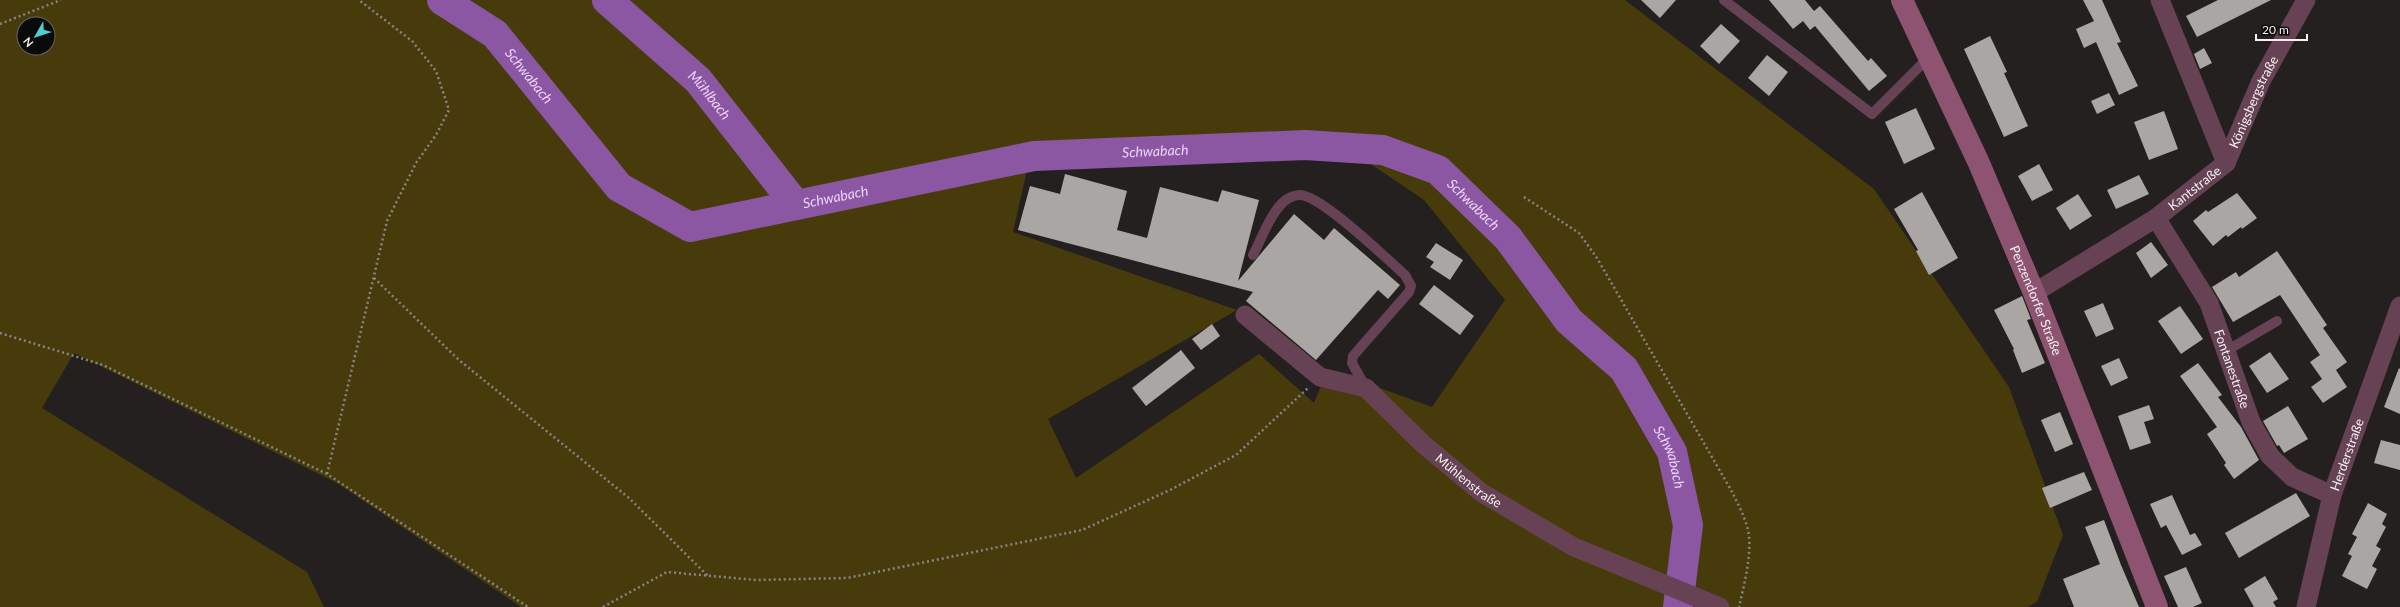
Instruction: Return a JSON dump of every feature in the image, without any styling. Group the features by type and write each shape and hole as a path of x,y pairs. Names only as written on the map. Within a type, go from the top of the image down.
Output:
{"main road":[{"name":"Penzendorfer Straße","path":"1902,0 1930,56 1978,161 2034,293 2157,607"}],"street":[{"name":"Kantstraße","path":"2034,293 2156,218 2226,163 2160,0"},
{"name":"Königsbergstraße","path":"2226,163 2261,81 2306,0"},
{"name":"Fontanestraße","path":"2156,218 2209,303 2251,422 2270,456 2292,477 2332,495"},
{"name":"Herderstraße","path":"2306,607 2332,495 2400,306"},
{"path":"1245,315 1320,377 1366,388"},
{"name":"Mühlenstraße","path":"1366,388 1423,444 1482,493 1574,546 1714,605"}],"lane":[{"path":"1724,0 1872,114 1930,56"},
{"path":"1253,255 1276,210 1288,199 1300,195 1315,200 1336,215 1405,275 1411,286 1410,292 1352,356 1352,363 1366,388"},
{"path":"2226,351 2277,321"}],"path":[{"path":"0,24 61,0"},
{"path":"327,474 387,221 416,163 436,135 449,110 436,71 412,41 359,0"},
{"path":"1524,197 1579,233 1597,258 1731,490 1744,517 1749,536 1746,577 1739,607"},
{"path":"374,278 459,360 629,498 708,576"},
{"path":"0,333 103,365 327,474 528,607"},
{"path":"603,607 667,572 756,580 847,578 1082,530 1170,490 1236,455 1320,377"}],"shaded area":[{"path":"0,0 1625,0 1874,189 2009,387 2063,535 2037,602 2027,607 521,607 337,483 74,353 42,408 307,572 324,607 0,607","holes":["1356,154 1424,200 1505,300 1432,407 1328,369 1314,403 1259,354 1076,478 1048,419 1237,310 1013,232 1028,166"]}],"building":[{"path":"1641,0 1676,0 1660,18"},
{"path":"1769,0 1805,0 1814,11 1820,6 1868,61 1871,58 1887,76 1869,91 1815,26 1810,30 1803,21 1793,29"},
{"path":"2083,0 2102,0 2121,42 2117,43 2138,86 2119,95 2096,42 2084,48 2076,29 2094,21"},
{"path":"2218,0 2271,0 2197,37 2186,16"},
{"path":"1721,24 1740,41 1719,64 1700,46"},
{"path":"1990,36 2007,72 2004,73 2028,126 2004,137 1964,49"},
{"path":"2204,48 2212,63 2200,69 2194,54"},
{"path":"1767,55 1788,72 1769,96 1748,78"},
{"path":"2109,93 2115,105 2097,114 2091,101"},
{"path":"1916,108 1935,149 1904,164 1885,122"},
{"path":"2164,111 2178,149 2149,160 2134,122"},
{"path":"2039,164 2053,190 2032,201 2018,176"},
{"path":"1065,174 1127,191 1117,230 1147,238 1160,187 1218,202 1222,190 1259,200 1238,281 1294,214 1324,240 1334,228 1400,285 1388,299 1378,290 1316,360 1246,301 1253,292 1018,230 1030,186 1060,194"},
{"path":"2139,175 2149,194 2116,209 2107,190"},
{"path":"1922,192 1958,258 1929,275 1916,251 1918,250 1894,209"},
{"path":"2237,193 2257,218 2242,229 2241,227 2228,237 2226,235 2213,246 2193,221 2206,210 2208,212"},
{"path":"2078,194 2092,216 2070,230 2056,208"},
{"path":"2151,242 2168,265 2151,278 2136,253"},
{"path":"1436,243 1463,260 1450,280 1430,267 1434,262 1426,257"},
{"path":"2277,251 2327,325 2323,328 2347,362 2336,370 2347,387 2323,403 2311,387 2322,379 2310,362 2320,355 2280,295 2233,322 2212,287 2236,272 2239,277"},
{"path":"1434,285 1474,316 1460,335 1419,304"},
{"path":"2022,296 2031,319 2027,320 2045,363 2022,373 2013,350 2014,349 1994,310"},
{"path":"2103,303 2114,329 2096,337 2084,311"},
{"path":"2180,306 2203,339 2181,354 2158,321"},
{"path":"1212,324 1220,336 1201,350 1192,339"},
{"path":"1181,350 1195,368 1146,406 1132,388"},
{"path":"2270,352 2289,379 2267,393 2249,366"},
{"path":"2119,358 2128,378 2111,386 2101,366"},
{"path":"2198,363 2222,395 2218,397 2241,427 2259,460 2234,479 2224,465 2226,463 2207,434 2217,427 2180,376"},
{"path":"2399,368 2400,369 2400,414 2384,407"},
{"path":"2149,405 2154,419 2144,422 2151,443 2130,450 2118,416"},
{"path":"2288,406 2308,439 2284,453 2279,445 2277,446 2263,421"},
{"path":"2060,412 2073,444 2055,452 2041,420"},
{"path":"2381,440 2400,445 2400,470 2374,463"},
{"path":"2084,472 2092,490 2050,508 2042,488"},
{"path":"2296,493 2310,516 2239,558 2225,533"},
{"path":"2172,495 2190,535 2195,533 2202,545 2182,555 2166,525 2161,528 2150,504"},
{"path":"2368,503 2387,514 2382,524 2386,527 2376,546 2381,549 2372,566 2377,569 2367,589 2342,576 2352,556 2348,554 2357,537 2352,534"},
{"path":"2104,520 2139,607 2074,607 2063,579 2100,564 2085,527"},
{"path":"2186,567 2202,603 2193,607 2178,607 2164,576"},
{"path":"2265,576 2278,599 2273,602 2276,607 2254,607 2244,589"}],"waterway":[{"name":"Schwabach","path":"442,0 495,34 619,187 690,227 1034,156 1305,145 1383,150 1438,170 1508,238 1569,321 1624,369 1672,452 1688,525 1678,607"},
{"name":"Mühlbach","path":"607,0 698,80 796,205"}]}
